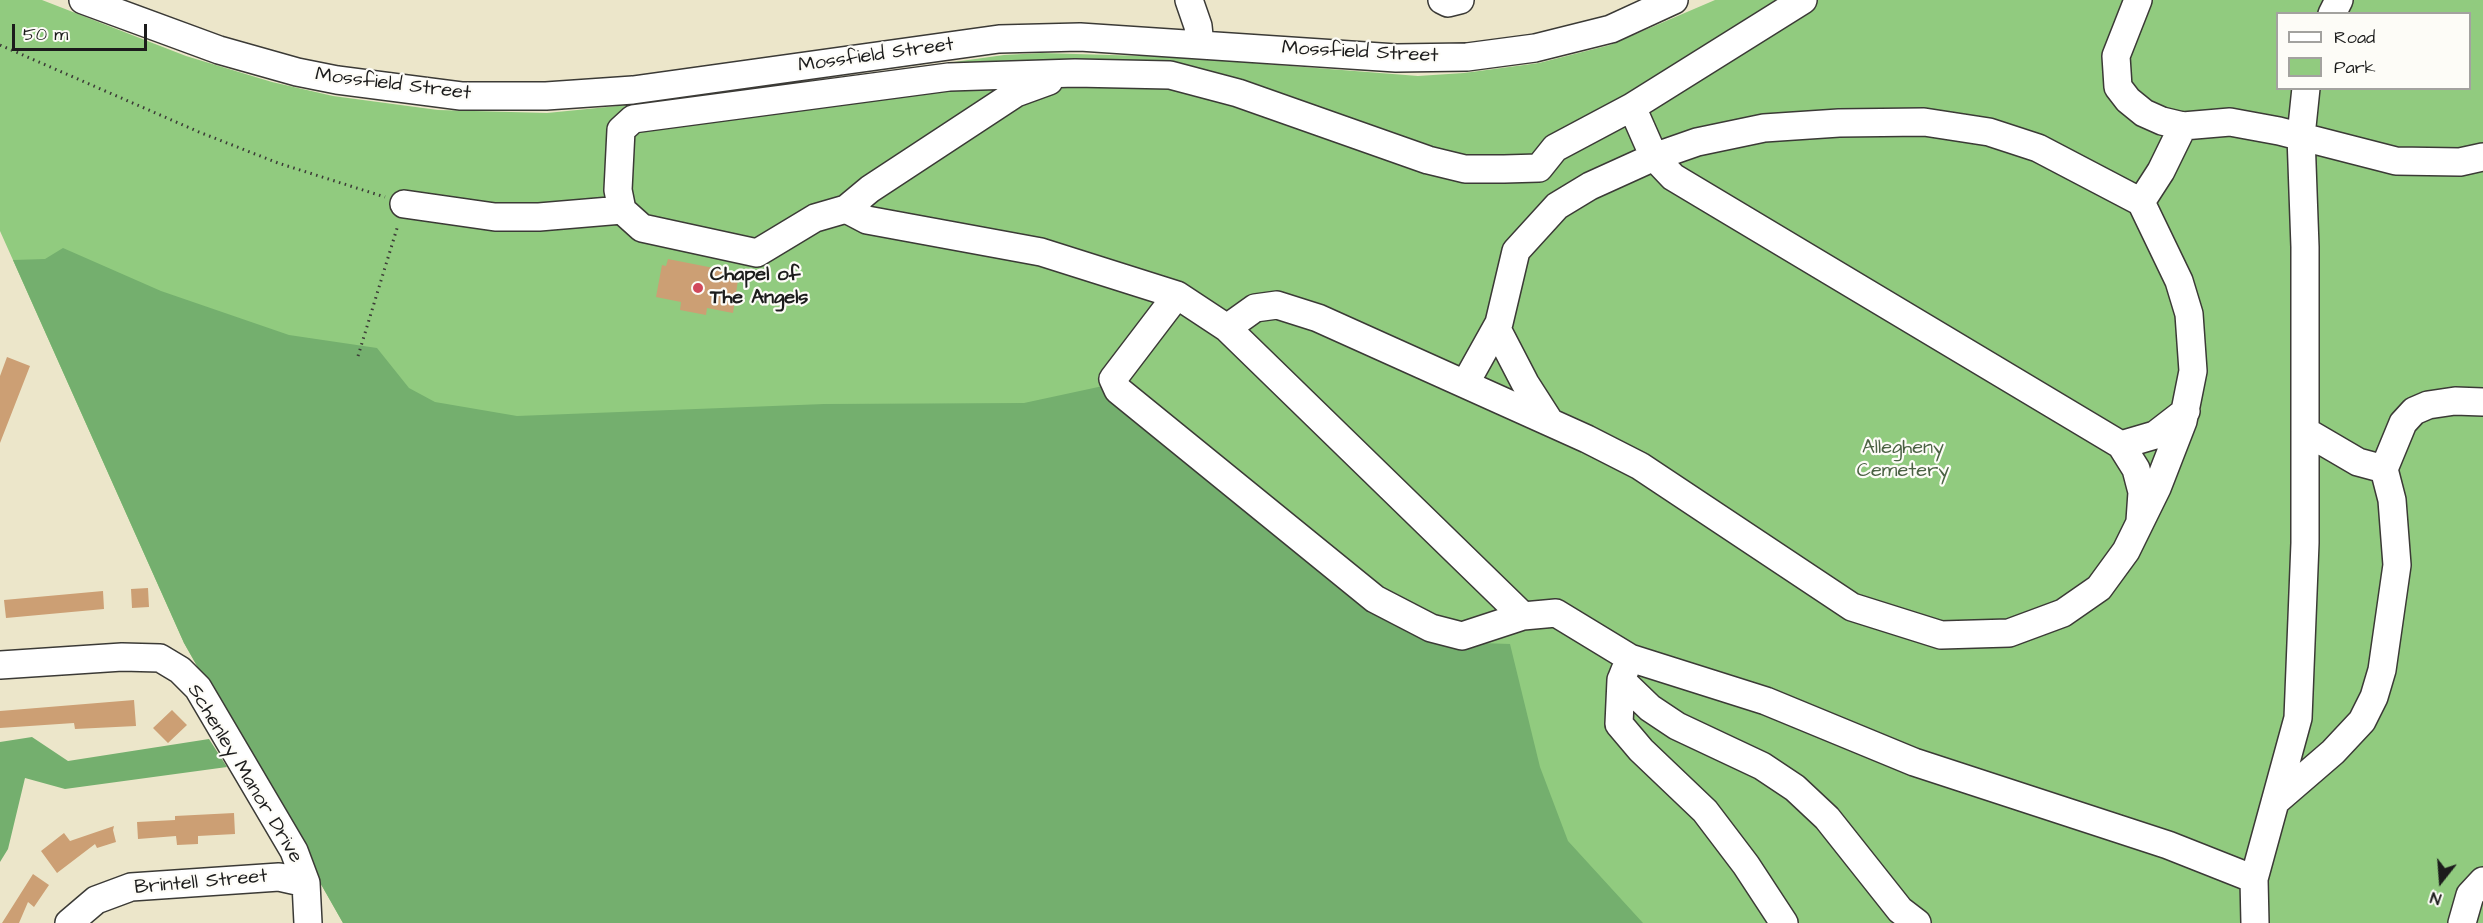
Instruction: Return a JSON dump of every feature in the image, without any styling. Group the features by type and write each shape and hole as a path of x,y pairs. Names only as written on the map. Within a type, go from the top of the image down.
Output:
{"street":[{"name":"Mossfield Street","path":"83,0 219,50 297,72 348,82 461,96 546,96 633,90 999,39 1080,37 1396,58 1467,57 1535,48 1601,32 1674,0"},
{"path":"1189,0 1198,26 1200,45"},
{"path":"1539,168 1555,148 1632,107 1803,0"},
{"path":"2138,0 2116,56 2118,87 2128,100 2144,112 2162,121 2183,126 2230,122 2301,136 2396,161 2460,162 2483,158"},
{"path":"1088,73 1055,78 1016,93 870,189 846,209 815,218 757,253 642,228 622,210 618,190 621,130 633,118 949,77 1088,73 1170,75 1238,93 1428,160 1465,169 1539,168"},
{"path":"2255,923 2254,879 2298,718 2305,543 2305,247 2301,136 2306,90"},
{"path":"1632,107 1654,157 1673,177 2121,445 2136,469 2142,492 2140,521"},
{"path":"1227,328 1255,308 1277,305 1318,318 1465,384 1550,422 1640,466 1852,607 1941,635 2009,633 2063,613 2099,588 2126,551 2157,488 2186,411 2193,371 2189,314 2179,281 2141,202 2038,148 1989,132 1924,122 1839,123 1764,128 1697,142 1654,157 1590,186 1557,206 1516,251 1497,329 1465,384"},
{"path":"2141,202 2161,171 2183,126"},
{"path":"1539,168 1557,206"},
{"path":"404,204 495,217 538,217 622,210"},
{"path":"846,209 867,220 1041,252 1177,295 1227,328 1523,616"},
{"path":"1177,295 1113,379 1118,390 1375,599 1431,628 1462,636 1523,616 1556,614 1625,669 1650,708 1677,726 1762,766 1795,788 1827,818 1900,910 1917,923"},
{"path":"1497,329 1525,383 1550,422"},
{"path":"2276,802 2333,752 2362,722 2374,697 2382,670 2397,565 2392,500 2384,469 2403,423 2414,411 2428,405 2455,400 2483,402"},
{"path":"2121,445 2155,435 2186,411"},
{"path":"2305,431 2358,462 2384,469"},
{"name":"Schenley Manor Drive","path":"0,665 122,657 160,658 180,670 198,688 294,851 306,883 308,923"},
{"path":"1625,669 1766,701 1914,762 2168,845 2254,879"},
{"path":"1625,669 1619,724 1641,750 1705,811 1746,865 1784,923"},
{"name":"Brintell Street","path":"69,923 96,900 131,887 279,877 306,883"},
{"path":"2462,923 2470,895 2483,881"}],"path":[{"path":"0,45 140,108 219,140 404,204 358,356"}],"green space":[{"name":"Allegheny Cemetery","path":"0,0 42,0 186,56 272,82 333,96 438,110 547,113 688,99 1004,55 1042,53 1177,57 1418,76 1464,73 1539,63 1610,45 1715,0 2483,0 2483,923 343,923 184,643 0,231"},
{"path":"63,248 161,291 289,335 377,348 409,388 435,402 517,416 824,404 1024,403 1103,386 1338,573 1480,643 1510,644 1540,767 1568,841 1643,923 343,923 184,643 13,260 45,259"},
{"path":"32,737 68,761 209,739 227,767 65,789 25,778 8,849 0,862 0,742"}],"building":[{"name":"Chapel of The Angels","path":"668,259 739,273 733,313 707,308 706,315 680,310 681,302 656,297 662,265 666,266"},
{"path":"7,357 30,366 0,443 0,376"},
{"path":"148,588 149,607 132,608 131,589"},
{"path":"103,591 104,609 6,618 4,600"},
{"path":"134,700 136,726 75,729 74,723 0,728 0,711"},
{"path":"172,710 187,725 168,743 153,728"},
{"path":"234,813 235,834 198,836 198,844 177,845 176,836 138,839 137,822 175,820 175,816"},
{"path":"114,826 116,842 97,848 95,844 57,873 41,851 64,833 70,841"},
{"path":"33,874 49,885 34,907 28,902 19,923 2,923"}],"place":[{"name":"Chapel of The Angels","path":"698,288"}]}
